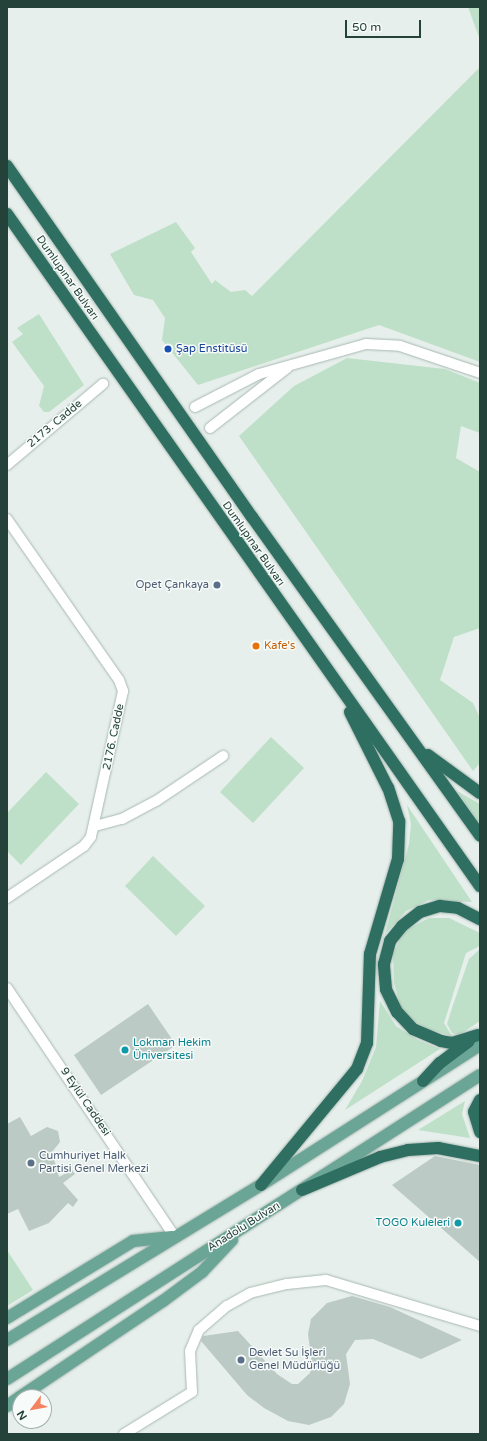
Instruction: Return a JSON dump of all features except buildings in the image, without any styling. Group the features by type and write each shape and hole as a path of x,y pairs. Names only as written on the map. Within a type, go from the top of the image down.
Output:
{"highway":[{"name":"Dumlupınar Bulvarı","path":"7,166 256,524 420,749 480,836"},
{"name":"Dumlupınar Bulvarı","path":"7,214 480,886"},
{"path":"261,1185 358,1069 366,1043 370,954 398,859 399,821 388,788 330,674"},
{"path":"420,749 480,793"},
{"path":"479,1037 452,1042 441,1041 413,1029 397,1012 386,989 384,964 390,941 402,926 420,912 440,906 458,908 480,919"},
{"path":"423,1081 440,1063 479,1037"},
{"path":"480,1100 474,1112 480,1132"},
{"path":"302,1190 380,1157 408,1150 438,1148 480,1156"}],"main road":[{"name":"Anadolu Bulvarı","path":"7,1379 480,1075"},
{"path":"7,1340 261,1185 423,1081"},
{"path":"32,1389 202,1272 244,1227"},
{"path":"7,1318 133,1241 176,1237"}],"street":[{"path":"195,407 259,374 334,351 366,344 400,346 480,373"},
{"path":"210,428 289,366"},
{"name":"2173. Cadde","path":"7,465 103,384"},
{"name":"2176. Cadde","path":"7,519 119,680 123,690 95,826 84,846 7,898"},
{"path":"95,826 122,819 156,801 223,756"},
{"name":"9 Eylül Caddesi","path":"7,988 176,1237"},
{"path":"124,1434 192,1392 190,1352 199,1330 227,1306 250,1293 287,1284 326,1280 480,1326"}],"green space":[{"path":"468,7 480,7 480,40"},
{"path":"480,67 480,362 379,325 198,385 162,340 165,318 153,300 134,295 110,254 176,222 195,248 191,252 212,284 215,280 231,292 245,290 252,296"},
{"path":"39,314 84,385 49,412 44,412 39,406 44,386 12,342 23,334 17,328"},
{"path":"347,358 445,369 480,383 480,433 461,426 456,458 480,472 480,628 454,637 440,680 473,703 480,718 480,763 473,771 239,436 294,386"},
{"path":"271,737 304,768 253,823 220,792"},
{"path":"46,772 79,804 21,865 7,851 7,813"},
{"path":"457,791 480,804 480,825"},
{"path":"407,805 472,902 429,900 406,911 385,934 409,844 411,824"},
{"path":"153,856 205,906 176,936 125,886"},
{"path":"429,918 449,918 480,933 480,946 466,953 444,1023 452,1036 428,1029 411,1019 401,1007 394,983 393,955 400,939 406,930"},
{"path":"480,949 480,1021 459,1035 452,1033 447,1024 452,1008 469,959"},
{"path":"380,1001 396,1026 418,1040 440,1049 345,1110 362,1081 376,1047"},
{"path":"465,1101 462,1114 470,1138 418,1130"},
{"path":"7,1250 33,1290 7,1306"}],"place":[{"name":"Şap Enstitüsü","path":"168,349"},
{"name":"Opet Çankaya","path":"217,585"},
{"name":"Kafe's","path":"256,646"},
{"name":"Lokman Hekim Üniversitesi","path":"125,1050"},
{"name":"Cumhuriyet Halk Partisi Genel Merkezi","path":"31,1163"},
{"name":"TOGO Kuleleri","path":"458,1223"},
{"name":"Devlet Su İşleri Genel Müdürlüğü","path":"241,1360"}]}
